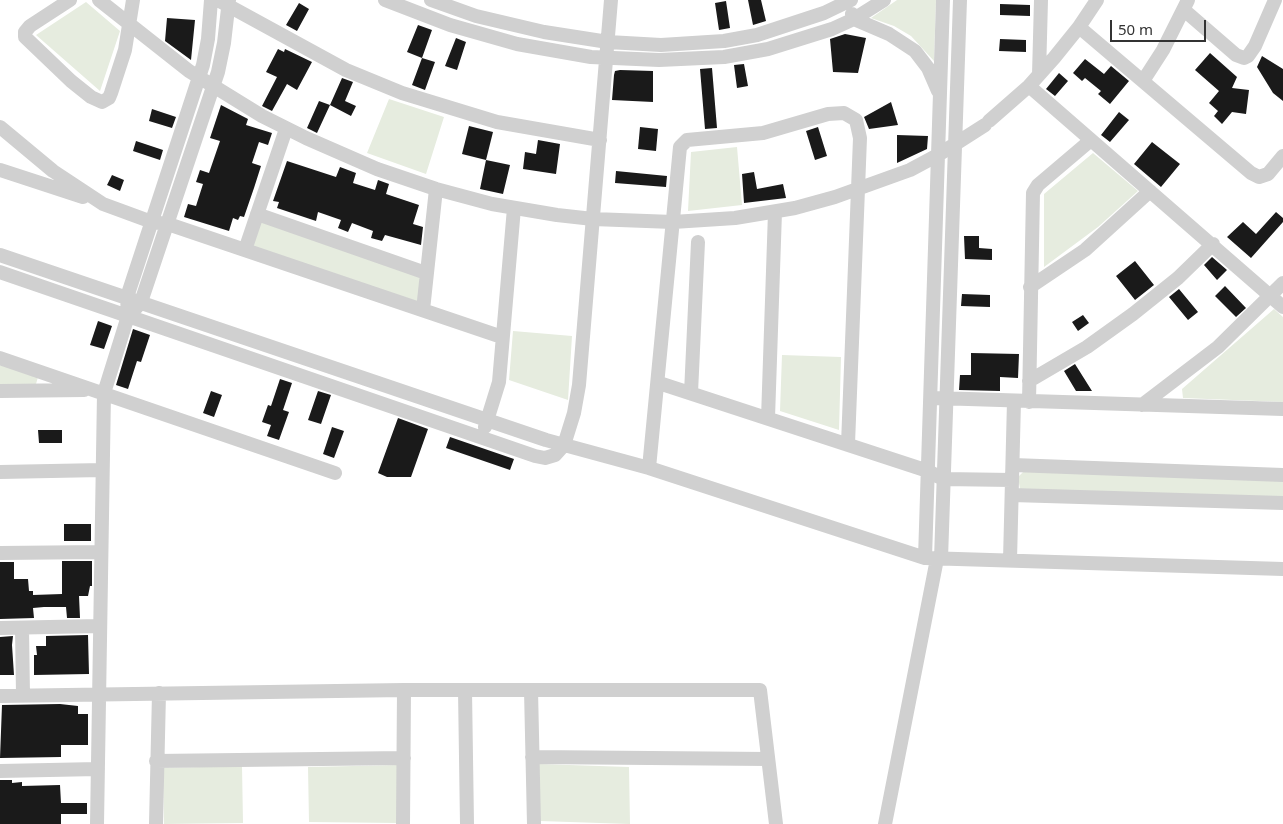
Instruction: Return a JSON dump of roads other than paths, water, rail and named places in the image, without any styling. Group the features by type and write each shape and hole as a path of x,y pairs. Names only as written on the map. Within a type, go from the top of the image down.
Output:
{"street":[{"path":"70,0 30,26 25,32 25,38 50,63 98,101 106,101 111,93 130,27 133,0"},
{"path":"99,0 130,27 213,88 286,128 358,162 436,189 514,208 593,219 673,222 735,218 775,212 857,189 902,173 938,155 987,123 1028,86 1079,28 1097,0"},
{"path":"128,316 127,297 206,52 211,0"},
{"path":"385,0 418,14 494,39 541,49 607,59 679,60 724,57 792,43 854,19 884,0"},
{"path":"431,0 520,27 608,42 670,44 740,38 795,23 849,1 854,19"},
{"path":"0,272 544,458 554,456 564,445 574,413 579,385 611,0"},
{"path":"885,824 934,559 943,479 938,398 938,155 944,0"},
{"path":"934,559 928,471 938,398 954,146 960,0"},
{"path":"1039,75 1041,0"},
{"path":"1143,81 1186,5 1236,55 1244,58 1248,56 1255,46 1274,0"},
{"path":"97,824 102,470 100,391 128,316 141,302 213,88 224,43 225,1 346,70 410,96 496,122 600,140"},
{"path":"854,19 890,34 916,51 933,76 940,99"},
{"path":"1079,28 1255,175 1263,177 1268,174 1283,156"},
{"path":"1028,86 1213,244 1283,307"},
{"path":"649,468 659,383 679,152 682,143 693,139 763,133 837,113 853,116 858,125 848,444"},
{"path":"0,127 53,171 103,204"},
{"path":"245,250 286,128"},
{"path":"1029,402 1030,287 1034,190 1091,140"},
{"path":"0,170 152,222 168,224 502,337"},
{"path":"423,310 436,189"},
{"path":"1030,287 1085,250 1150,191"},
{"path":"481,437 497,391 514,208"},
{"path":"768,418 775,212"},
{"path":"257,214 426,273"},
{"path":"691,393 698,242"},
{"path":"1029,381 1087,347 1133,314 1178,278 1213,244"},
{"path":"0,255 564,445 649,468 934,559 1283,569"},
{"path":"1142,405 1207,356 1283,283"},
{"path":"0,358 335,473"},
{"path":"659,383 928,471 943,479 1012,480"},
{"path":"0,391 100,391"},
{"path":"938,398 1283,410"},
{"path":"1010,560 1014,401"},
{"path":"1013,465 1283,475"},
{"path":"0,472 102,470"},
{"path":"1012,495 1283,503"},
{"path":"0,553 100,552"},
{"path":"0,628 99,626"},
{"path":"22,628 23,695"},
{"path":"0,696 404,690 760,690 776,824"},
{"path":"403,824 404,690"},
{"path":"465,690 468,824"},
{"path":"531,690 534,824"},
{"path":"156,824 159,693"},
{"path":"156,761 404,758"},
{"path":"532,758 768,759"},
{"path":"0,771 98,770"}]}
